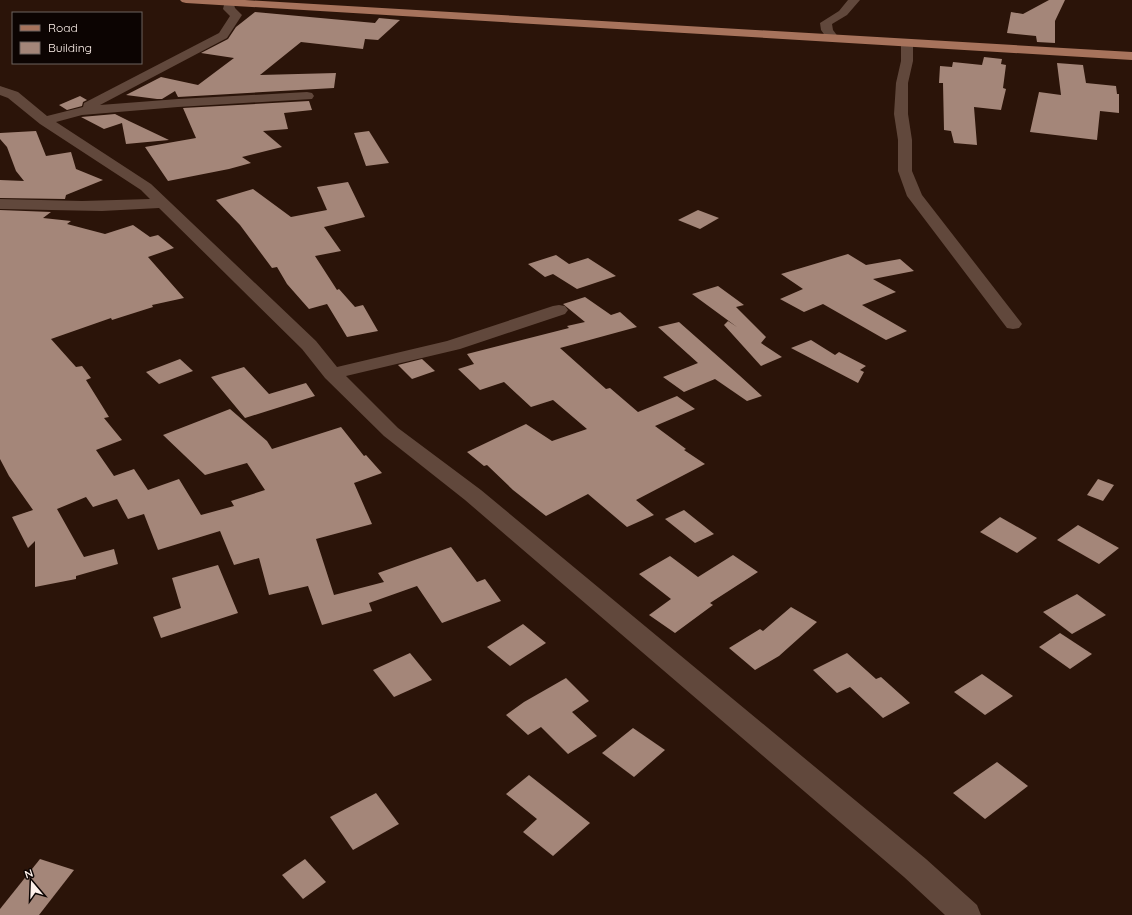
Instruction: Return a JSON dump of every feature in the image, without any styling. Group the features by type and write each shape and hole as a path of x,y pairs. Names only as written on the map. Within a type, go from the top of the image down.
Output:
{"main road":[{"path":"186,0 1132,56"}],"street":[{"path":"833,38 827,30 826,23 842,13 854,0"},
{"path":"82,111 223,35 236,15 228,9 229,3"},
{"path":"908,43 902,83 901,114 905,140 905,171 915,196 1013,324"},
{"path":"0,90 13,95 45,121 146,187 309,345 332,374 392,432 473,495 915,868 966,915"},
{"path":"45,121 82,111 178,103 307,96"},
{"path":"0,204 105,207 164,203"},
{"path":"332,374 453,345 559,310"}],"building":[{"path":"1049,0 1065,0 1055,21 1055,43 1037,42 1036,36 1007,33 1011,12 1023,14"},
{"path":"255,12 375,23 379,18 400,20 378,40 365,39 363,49 301,42 260,75 336,73 334,88 178,97 175,91 162,99 126,95 161,77 198,85 234,58 201,53 228,39 236,27"},
{"path":"984,57 1002,59 1001,64 1006,65 1003,88 1006,89 1001,110 974,107 977,145 954,143 951,131 944,130 943,83 939,83 940,66 952,67 953,62 982,65"},
{"path":"1057,63 1083,65 1086,83 1116,86 1117,94 1119,94 1119,113 1100,111 1097,140 1030,132 1039,92 1061,95"},
{"path":"80,96 87,100 83,102 82,106 67,110 59,105"},
{"path":"309,101 312,110 284,113 288,129 263,131 282,147 242,157 251,163 229,169 168,181 145,147 196,138 183,108"},
{"path":"115,114 169,140 126,144 122,123 104,129 81,117"},
{"path":"36,131 46,156 71,152 76,169 103,180 66,195 65,199 0,198 0,180 24,181 16,171 7,147 0,139 0,133"},
{"path":"369,131 389,163 366,166 354,133"},
{"path":"348,182 365,217 324,227 341,251 315,256 337,290 339,289 355,307 363,305 378,331 347,337 327,304 309,309 287,284 277,267 272,268 240,225 216,200 253,189 291,217 327,210 317,187"},
{"path":"0,210 51,212 43,218 71,221 67,224 105,234 133,225 150,237 158,235 174,248 148,257 184,298 152,305 153,307 112,320 111,318 51,339 76,367 82,366 91,378 86,380 109,417 104,418 122,440 96,450 114,476 134,469 148,490 179,479 201,515 234,506 231,501 265,490 247,463 205,475 163,435 230,409 267,441 272,449 341,427 364,456 366,455 382,473 354,483 372,524 316,539 334,595 384,582 378,573 451,547 477,582 485,579 501,601 442,623 417,586 369,603 372,611 322,625 308,586 269,595 259,558 234,565 220,531 158,550 144,514 128,519 117,499 93,507 86,497 57,509 84,557 114,549 118,564 76,576 76,579 35,587 35,541 28,548 12,517 33,510 9,476 0,459"},
{"path":"698,210 719,218 700,229 678,220"},
{"path":"848,254 866,265 900,259 914,271 873,279 896,292 862,305 907,331 886,340 823,304 804,312 780,299 803,289 781,274"},
{"path":"556,255 569,264 588,258 616,276 577,289 553,274 545,277 528,264"},
{"path":"718,286 744,305 736,307 766,337 761,343 782,357 761,366 724,325 728,321 737,327 692,294"},
{"path":"585,297 611,315 620,312 637,327 560,348 606,389 610,388 638,412 677,396 695,409 655,426 686,449 684,450 705,464 636,500 654,515 627,527 588,494 546,516 513,490 487,465 484,466 467,452 526,424 552,441 587,429 553,400 531,407 504,382 480,390 458,369 474,364 467,354 569,328 567,326 585,322 563,304"},
{"path":"679,322 762,396 747,401 715,379 684,392 663,377 698,363 658,327"},
{"path":"811,340 835,355 839,352 866,366 860,370 864,372 858,383 791,348"},
{"path":"180,359 193,371 159,384 146,372"},
{"path":"422,359 435,371 412,379 398,365"},
{"path":"244,367 269,394 306,383 315,396 245,418 211,377"},
{"path":"1098,479 1114,485 1103,501 1087,495"},
{"path":"684,510 714,534 695,543 665,519"},
{"path":"1000,517 1037,538 1017,553 980,532"},
{"path":"1078,525 1119,548 1099,564 1057,540"},
{"path":"733,555 758,572 710,603 713,605 675,633 649,615 671,599 639,574 670,556 698,577"},
{"path":"218,565 238,613 161,638 153,617 181,608 172,578"},
{"path":"1077,594 1106,615 1072,634 1043,612"},
{"path":"791,607 817,622 779,656 755,670 729,648 760,629 763,631"},
{"path":"523,624 546,643 510,666 487,647"},
{"path":"1060,633 1092,654 1070,669 1039,647"},
{"path":"410,653 432,680 394,697 373,670"},
{"path":"847,653 876,679 881,677 910,703 883,718 850,687 837,693 813,670"},
{"path":"982,674 1013,696 985,715 954,692"},
{"path":"566,678 589,701 572,712 597,736 568,754 541,727 528,735 506,715 524,702"},
{"path":"633,728 665,750 634,777 602,753"},
{"path":"997,762 1028,786 985,819 953,793"},
{"path":"529,775 590,823 553,856 523,832 537,819 506,794"},
{"path":"376,793 399,824 353,850 330,817"},
{"path":"40,859 74,870 39,915 0,915 0,909"},
{"path":"305,859 326,882 303,899 282,875"}]}
